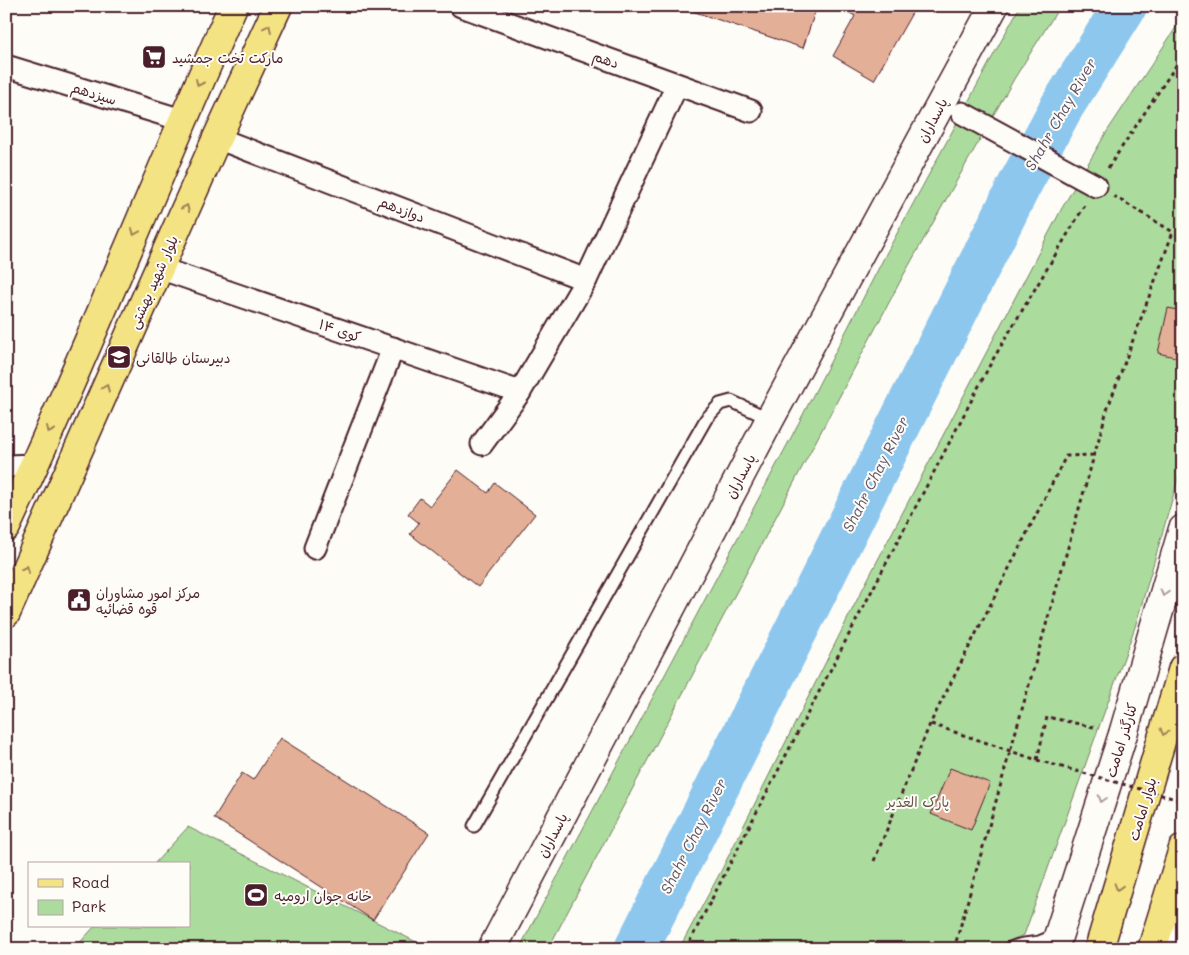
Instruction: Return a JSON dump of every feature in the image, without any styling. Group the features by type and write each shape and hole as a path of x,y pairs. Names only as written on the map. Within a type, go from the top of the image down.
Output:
{"main road":[{"path":"6,527 61,406 182,120 233,6"},
{"name":"بلوار شهید بهشتی","path":"6,613 217,138 278,6"},
{"name":"پاسداران","path":"492,949 770,419 994,6"},
{"path":"61,406 94,415"},
{"name":"کنارگذر امامت","path":"1057,940 1123,734 1183,529"},
{"name":"بلوار امامت","path":"1099,949 1183,668"},
{"path":"1152,949 1183,849"},
{"path":"1169,949 1172,884"}],"street":[{"name":"دهم","path":"461,6 751,111"},
{"name":"سیزدهم","path":"6,66 182,120"},
{"path":"482,444 520,392 586,280 677,85"},
{"path":"962,113 1096,186"},
{"name":"دوازدهم","path":"217,138 586,280"},
{"name":"کوی ۱۴","path":"159,268 520,392"},
{"path":"315,548 393,348"},
{"path":"6,466 35,465"}],"lane":[{"path":"474,826 706,419 720,404 731,401 770,419"},
{"path":"1010,949 1013,946 1047,939 1057,940"}],"path":[{"path":"686,949 992,361 1096,186 1183,55"},
{"path":"954,949 1107,410 1173,232 1096,186"},
{"path":"874,861 930,724 1066,456 1095,455"},
{"path":"1037,760 1047,717 1123,734"},
{"path":"930,724 1037,760 1183,801"}],"green space":[{"path":"1020,6 1060,6 1014,79 903,276 548,949 519,949 794,432 887,252"},
{"name":"پارک الغدیر","path":"1183,17 1183,462 1135,627 1024,935 1004,943 1001,949 679,949 720,873 860,594 1062,208 1106,133"},
{"name":"خانه جوان ارومیه","path":"188,827 430,949 74,949 93,928 190,928 190,862 156,862"}],"building":[{"path":"677,6 817,6 803,48"},
{"path":"844,6 916,6 874,80 833,56 855,16 843,9"},
{"path":"1168,308 1183,311 1183,359 1158,353"},
{"path":"458,470 488,493 495,483 535,514 478,587 410,534 419,523 408,514 420,498 430,506"},
{"path":"280,738 429,833 373,920 214,818 242,773 253,780"},
{"path":"950,768 990,783 971,830 931,814"}],"waterway":[{"name":"Shahr Chay River","path":"636,949 1020,184 1061,108 1125,6"}],"place":[{"name":"مارکت تخت جمشید","path":"154,57"},
{"name":"دبیرستان طالقانی","path":"119,357"},
{"name":"مرکز امور مشاوران قوه قضائیه","path":"79,600"},
{"name":"خانه جوان ارومیه","path":"256,895"}]}
